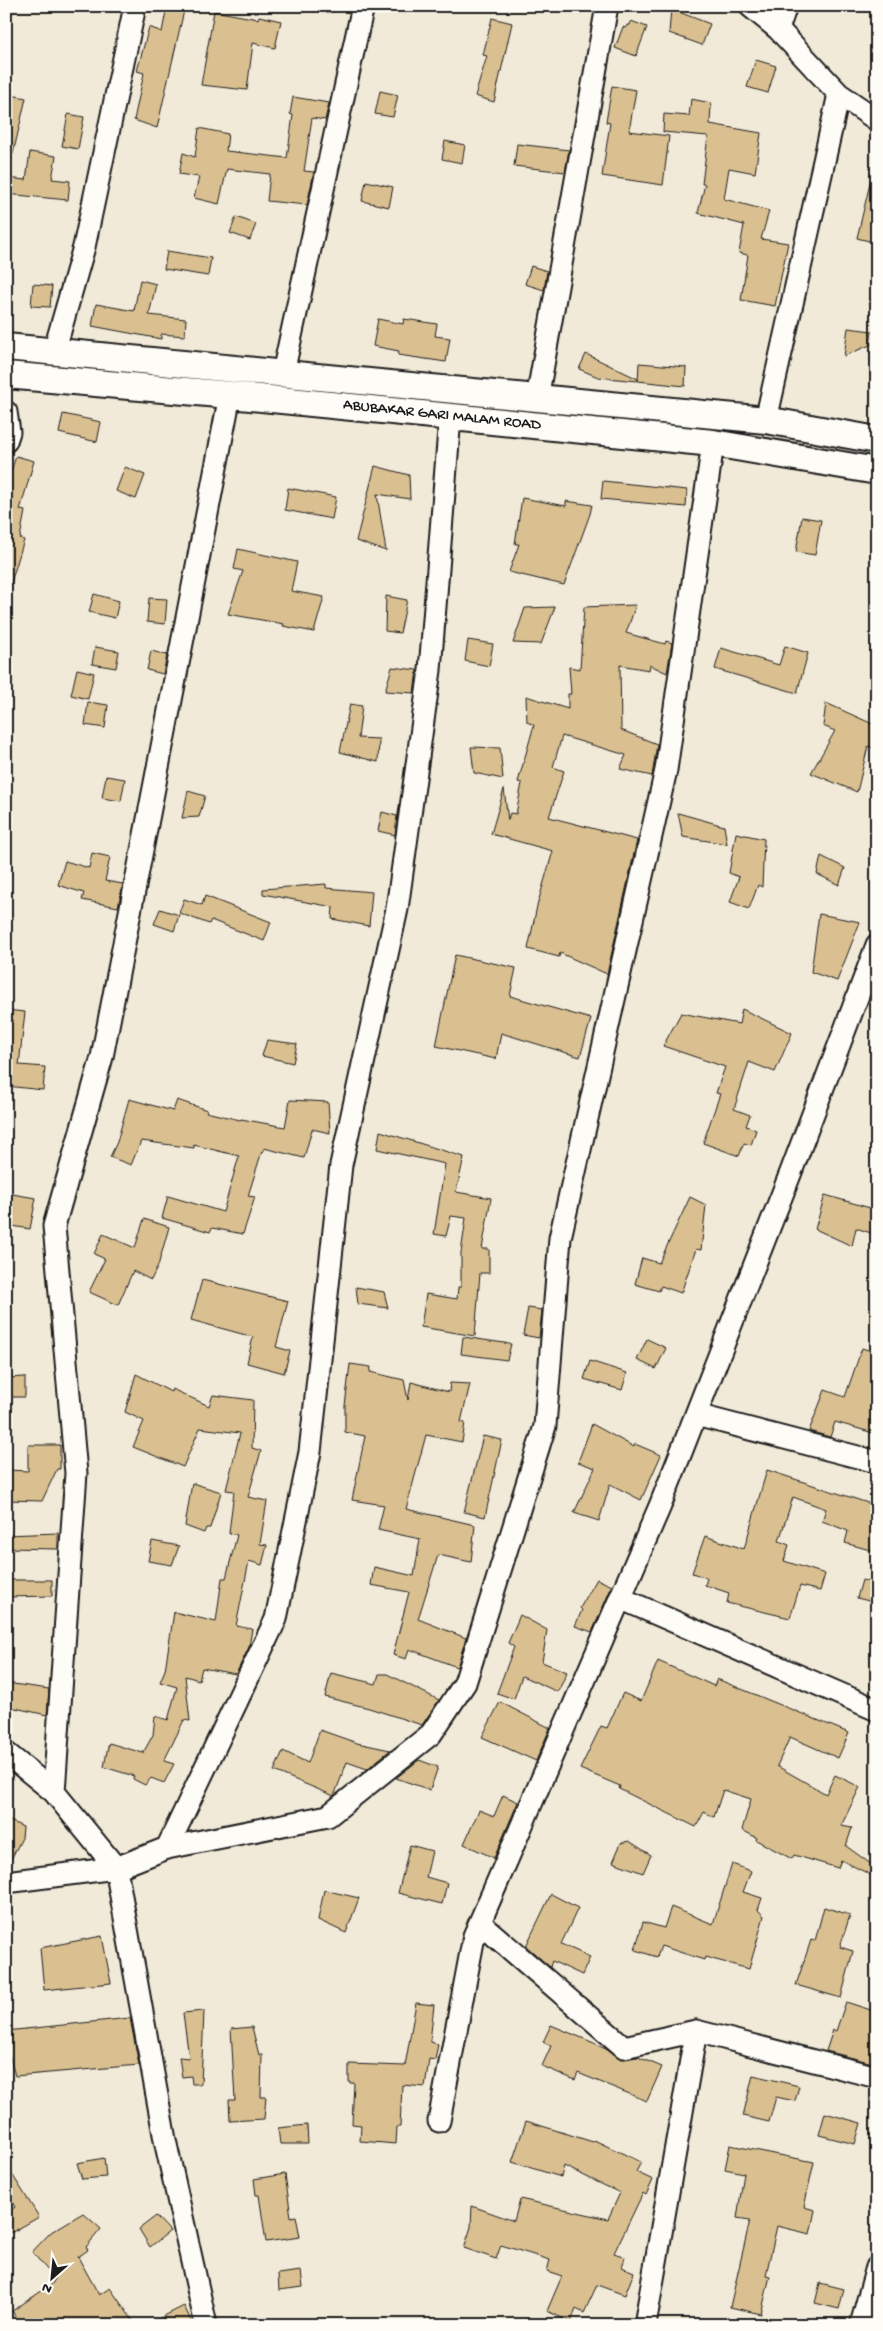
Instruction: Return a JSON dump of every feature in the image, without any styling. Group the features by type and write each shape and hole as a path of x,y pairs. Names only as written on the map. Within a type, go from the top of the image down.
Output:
{"street":[{"path":"54,352 84,247 135,6"},
{"path":"283,373 363,6"},
{"path":"538,399 607,6"},
{"path":"750,6 778,29 839,94 877,120"},
{"path":"778,29 786,6"},
{"path":"766,420 839,94"},
{"path":"6,347 283,373 389,386 766,420 877,440"},
{"name":"ABUBAKAR GARI MALAM ROAD","path":"6,375 230,395 713,444 877,471"},
{"path":"54,1792 76,1473 54,1226 102,1058 230,395"},
{"path":"6,412 9,432 6,441"},
{"path":"167,1848 276,1619 310,1452 341,1165 397,909 430,670 450,417"},
{"path":"6,1882 116,1868 167,1848 328,1816 431,1734 465,1683 545,1426 560,1238 666,770 713,444"},
{"path":"439,2121 474,1936 620,1598 696,1415 877,946"},
{"path":"696,1415 877,1462"},
{"path":"620,1598 877,1710"},
{"path":"6,1753 54,1792 116,1868 165,2140 206,2325"},
{"path":"480,1923 624,2046 696,2031 877,2077"},
{"path":"645,2325 696,2031"},
{"path":"861,2325 877,2267"}],"building":[{"path":"167,6 185,6 157,128 134,120 144,73 137,71 149,27 162,32"},
{"path":"671,9 710,24 702,45 669,33"},
{"path":"214,11 258,19 259,16 281,21 275,48 253,43 247,90 201,85"},
{"path":"492,18 512,23 494,102 475,96 487,56 483,55"},
{"path":"631,21 647,27 636,56 615,48 623,27 626,28 627,25 630,25"},
{"path":"756,60 776,66 768,93 747,87"},
{"path":"612,86 636,90 629,131 669,136 663,185 602,176 610,123 606,122"},
{"path":"380,91 398,95 393,117 375,114"},
{"path":"6,94 26,98 13,154 6,154"},
{"path":"293,97 329,103 325,120 312,118 304,171 314,172 307,205 267,201 270,174 227,169 219,204 194,198 199,177 179,174 183,153 195,157 199,128 228,134 226,151 287,158 293,115 290,114"},
{"path":"691,99 711,103 710,124 761,133 755,173 729,168 724,199 769,211 761,239 788,243 775,306 741,300 748,255 739,253 744,225 698,213 705,184 702,184 708,136 663,132 664,114 689,116"},
{"path":"68,114 84,117 78,149 62,146"},
{"path":"445,141 465,145 462,163 442,159"},
{"path":"517,144 569,150 565,172 514,166"},
{"path":"30,152 56,156 52,179 70,181 68,200 6,194 6,178 26,180"},
{"path":"366,181 393,187 389,207 362,201"},
{"path":"870,183 877,184 877,243 857,238"},
{"path":"236,217 256,224 250,240 230,233"},
{"path":"167,251 211,258 208,276 164,269"},
{"path":"531,266 547,271 544,290 525,284"},
{"path":"140,280 156,284 149,315 186,319 185,336 161,334 161,339 92,326 96,304 134,311"},
{"path":"33,284 52,286 50,307 31,306"},
{"path":"378,319 403,324 404,319 437,324 435,336 450,338 446,362 398,355 399,351 373,346"},
{"path":"848,328 872,331 870,345 844,356"},
{"path":"586,354 638,379 637,381 598,377 579,369"},
{"path":"639,363 686,367 685,386 638,381"},
{"path":"63,414 101,422 97,442 59,433"},
{"path":"16,456 34,461 20,510 25,511 20,538 24,540 10,586 6,585 6,487"},
{"path":"375,466 409,475 410,499 377,494 386,551 356,541"},
{"path":"125,467 145,475 136,499 116,491"},
{"path":"603,481 687,490 686,507 601,499"},
{"path":"288,488 336,497 332,519 285,510"},
{"path":"522,498 566,506 566,501 592,505 564,585 509,572 519,544 515,544"},
{"path":"802,517 821,520 815,555 796,552"},
{"path":"238,549 297,562 291,591 324,597 314,632 283,626 284,624 228,614 243,571 234,569"},
{"path":"94,594 119,601 115,618 89,612"},
{"path":"386,596 407,600 400,633 385,631"},
{"path":"149,598 167,599 165,624 147,622"},
{"path":"636,605 626,633 665,644 666,641 672,643 667,673 650,665 649,670 620,665 621,730 657,744 652,776 620,769 626,755 562,736 553,767 564,771 549,817 637,840 607,974 560,953 559,957 528,949 537,906 553,851 491,834 504,789 508,820 510,813 516,814 522,783 518,782 534,725 527,722 526,696 568,709 568,694 571,694 569,667 580,669 584,607"},
{"path":"555,607 541,644 513,643 525,608"},
{"path":"468,640 493,644 489,666 465,661"},
{"path":"785,646 808,653 797,693 715,669 721,648 779,665"},
{"path":"95,647 119,651 116,668 92,664"},
{"path":"151,651 167,655 163,674 147,670"},
{"path":"392,667 417,670 414,693 385,691"},
{"path":"77,669 94,673 88,699 71,695"},
{"path":"88,702 108,705 105,728 85,725"},
{"path":"826,703 877,726 877,750 868,746 857,792 811,773 835,731 823,726"},
{"path":"350,704 362,706 358,738 379,739 378,762 340,752"},
{"path":"471,747 500,748 503,779 474,773"},
{"path":"106,776 125,779 121,801 102,798"},
{"path":"188,791 205,796 199,817 182,818"},
{"path":"382,812 397,816 395,835 378,831"},
{"path":"678,813 724,826 727,844 683,837"},
{"path":"736,833 764,839 762,887 758,885 749,909 730,902 739,877 729,873"},
{"path":"92,853 110,857 105,881 123,884 118,907 82,900 84,893 58,885 65,861 89,868"},
{"path":"821,856 845,868 839,885 817,874"},
{"path":"326,884 326,888 372,892 369,926 332,919 333,907 263,894 263,889"},
{"path":"205,896 271,922 264,941 211,920 209,924 179,913 184,899 202,905"},
{"path":"160,909 179,915 174,931 154,924"},
{"path":"819,914 860,922 837,981 811,972"},
{"path":"455,955 516,968 510,996 591,1019 580,1057 501,1033 496,1059 436,1046"},
{"path":"742,1009 792,1033 775,1072 749,1062 734,1109 750,1115 746,1126 756,1130 751,1145 744,1143 739,1156 703,1143 720,1094 716,1093 725,1067 663,1046 681,1013 739,1024"},
{"path":"6,1010 25,1012 19,1065 45,1067 43,1090 6,1086"},
{"path":"267,1040 297,1044 293,1063 262,1056"},
{"path":"129,1099 173,1111 177,1100 207,1110 206,1112 240,1120 285,1127 290,1100 328,1102 330,1133 312,1129 304,1158 264,1148 248,1196 255,1197 243,1234 212,1228 210,1232 162,1218 168,1196 223,1212 239,1156 194,1145 194,1148 141,1141 131,1165 110,1157 117,1142"},
{"path":"380,1131 464,1157 456,1192 491,1198 482,1249 489,1249 489,1273 480,1273 475,1336 421,1327 426,1294 457,1299 458,1287 461,1287 461,1253 466,1218 451,1216 446,1236 434,1234 445,1164 377,1149"},
{"path":"6,1193 36,1198 30,1229 6,1225"},
{"path":"825,1195 877,1210 877,1235 856,1228 852,1246 815,1229"},
{"path":"690,1197 706,1205 701,1250 696,1249 681,1293 661,1286 659,1291 635,1284 642,1258 659,1263"},
{"path":"144,1219 169,1227 158,1266 151,1280 133,1271 118,1305 89,1292 105,1259 94,1254 103,1234 135,1248"},
{"path":"202,1280 288,1301 276,1347 290,1351 284,1373 247,1363 253,1337 191,1320"},
{"path":"356,1287 384,1292 388,1308 358,1304"},
{"path":"528,1308 542,1310 539,1338 523,1335"},
{"path":"463,1337 511,1344 507,1360 461,1354"},
{"path":"647,1339 666,1348 656,1369 637,1360"},
{"path":"862,1348 877,1353 877,1434 835,1422 830,1437 809,1431 825,1390 845,1397"},
{"path":"590,1361 627,1373 622,1390 584,1379"},
{"path":"350,1364 371,1367 370,1372 404,1380 408,1400 411,1382 449,1392 450,1383 470,1384 461,1422 465,1423 462,1442 426,1435 406,1509 475,1525 471,1562 438,1555 418,1619 466,1638 457,1667 409,1649 406,1659 393,1655 409,1592 371,1585 374,1567 414,1576 420,1539 378,1530 384,1505 352,1500 365,1436 345,1432 345,1406"},
{"path":"136,1374 171,1392 172,1389 209,1406 213,1395 253,1400 252,1448 261,1451 248,1497 267,1501 260,1544 267,1545 262,1565 249,1561 236,1626 252,1629 249,1647 236,1674 202,1668 199,1680 185,1676 190,1721 184,1720 164,1761 174,1764 164,1783 151,1778 145,1785 133,1779 134,1776 104,1767 109,1743 143,1753 153,1735 155,1716 168,1720 177,1687 160,1682 165,1670 174,1612 216,1622 222,1578 226,1578 237,1535 229,1533 234,1491 226,1490 240,1433 200,1428 183,1467 133,1447 144,1421 125,1412"},
{"path":"25,1377 25,1397 6,1397 6,1378"},
{"path":"592,1424 634,1447 635,1444 661,1455 641,1500 610,1484 599,1521 574,1513 595,1468 578,1462"},
{"path":"483,1436 502,1440 485,1517 464,1512"},
{"path":"28,1445 60,1445 60,1469 57,1469 42,1501 6,1500 6,1470 28,1471"},
{"path":"767,1470 877,1506 877,1552 845,1543 848,1531 822,1521 826,1509 793,1497 779,1541 789,1545 784,1561 825,1574 820,1591 800,1586 790,1618 727,1603 729,1593 705,1585 707,1578 692,1573 705,1536 744,1549"},
{"path":"192,1483 221,1492 210,1528 206,1528 204,1533 185,1526"},
{"path":"58,1533 58,1549 6,1548 6,1535"},
{"path":"152,1541 179,1546 172,1565 148,1561"},
{"path":"597,1579 612,1586 592,1632 575,1626 582,1610 580,1608"},
{"path":"6,1580 52,1580 52,1596 6,1597"},
{"path":"862,1580 877,1584 877,1603 857,1598"},
{"path":"520,1615 547,1630 542,1662 567,1672 558,1692 522,1676 514,1699 497,1693 514,1647 508,1643"},
{"path":"658,1661 714,1686 717,1679 849,1733 838,1758 790,1737 777,1766 826,1794 835,1775 860,1787 841,1826 852,1828 846,1846 875,1867 871,1875 841,1860 838,1868 794,1855 792,1859 756,1840 757,1838 742,1830 751,1799 723,1790 714,1817 704,1812 696,1827 619,1789 620,1786 580,1769 601,1726 607,1728 623,1693 641,1701"},
{"path":"331,1673 376,1684 379,1674 387,1674 439,1700 422,1725 369,1708 325,1697"},
{"path":"6,1683 49,1689 47,1715 6,1706"},
{"path":"500,1702 550,1728 536,1761 482,1737"},
{"path":"320,1730 357,1743 390,1750 367,1769 347,1762 334,1796 274,1771 283,1751 308,1763"},
{"path":"419,1760 438,1767 430,1790 396,1778"},
{"path":"503,1795 518,1802 494,1858 464,1844 479,1810 494,1816"},
{"path":"6,1819 23,1827 22,1838 6,1869"},
{"path":"629,1841 651,1855 643,1873 613,1862 621,1843"},
{"path":"410,1845 432,1851 426,1877 447,1883 442,1904 398,1893"},
{"path":"732,1864 751,1871 743,1892 762,1898 758,1910 764,1916 749,1969 705,1957 704,1960 661,1946 657,1957 635,1950 643,1922 664,1928 671,1907 713,1924"},
{"path":"324,1890 359,1898 346,1933 318,1920"},
{"path":"551,1894 578,1908 561,1944 590,1957 582,1975 552,1961 550,1967 526,1946"},
{"path":"824,1907 850,1915 840,1947 853,1951 841,1998 796,1985 811,1940 815,1941"},
{"path":"102,1936 111,1983 44,1990 40,1948"},
{"path":"846,2002 877,2012 877,2064 826,2051 833,2030 836,2031"},
{"path":"416,2003 434,2005 430,2042 438,2044 435,2060 429,2059 425,2087 402,2085 400,2127 397,2127 396,2144 360,2141 361,2125 352,2124 354,2083 349,2083 349,2064 405,2066"},
{"path":"204,2011 201,2084 192,2084 191,2076 182,2077 179,2057 189,2058 183,2013"},
{"path":"130,2018 139,2065 15,2076 6,2043 6,2031"},
{"path":"551,2025 606,2048 621,2059 638,2057 662,2067 647,2101 578,2073 575,2080 542,2066 551,2046 543,2042"},
{"path":"252,2027 259,2055 262,2055 261,2097 266,2097 264,2119 230,2121 229,2100 235,2100 231,2029"},
{"path":"753,2075 799,2086 795,2101 776,2097 769,2122 743,2116"},
{"path":"825,2113 861,2123 855,2144 819,2135"},
{"path":"526,2121 593,2142 594,2140 641,2162 636,2172 653,2180 646,2195 643,2193 614,2253 625,2257 622,2267 634,2272 625,2295 597,2285 584,2313 576,2309 571,2322 547,2311 562,2276 547,2271 550,2260 501,2245 496,2259 464,2248 471,2227 472,2206 514,2221 520,2199 608,2219 620,2193 564,2166 561,2177 512,2162"},
{"path":"307,2125 308,2144 280,2144 278,2128"},
{"path":"730,2145 814,2162 804,2207 815,2210 810,2234 777,2226 766,2275 770,2276 761,2314 730,2307 750,2220 737,2218 744,2173 725,2169"},
{"path":"104,2158 106,2177 82,2179 77,2163"},
{"path":"10,2171 39,2217 11,2233 6,2225 6,2214 15,2207 6,2192 6,2173"},
{"path":"285,2174 291,2217 296,2216 300,2237 266,2242 259,2195 256,2195 254,2179"},
{"path":"83,2213 101,2229 86,2247 88,2250 78,2257 99,2295 110,2288 136,2325 21,2325 12,2311 52,2284 55,2279 32,2252 51,2232"},
{"path":"156,2216 170,2231 150,2247 139,2229"},
{"path":"301,2271 303,2287 279,2290 278,2274"},
{"path":"820,2283 844,2289 839,2309 815,2303"},
{"path":"184,2306 193,2325 146,2325"}]}
